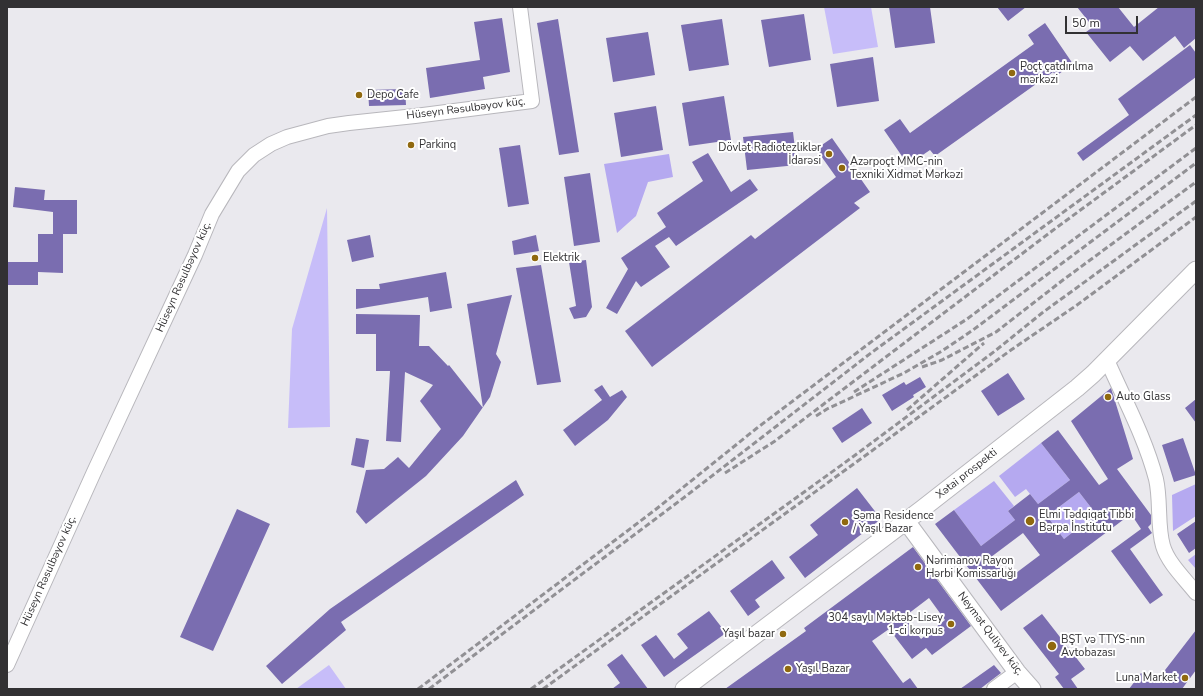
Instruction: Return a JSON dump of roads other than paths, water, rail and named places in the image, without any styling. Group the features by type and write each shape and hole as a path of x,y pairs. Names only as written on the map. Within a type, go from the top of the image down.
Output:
{"main road":[{"name":"Xətai prospekti","path":"684,689 906,521 1077,388 1107,360 1196,270"},
{"name":"Neymət Quliyev küç.","path":"906,521 1024,683"}],"street":[{"name":"Hüseyn Rəsulbəyov küç.","path":"7,665 94,472 195,255 212,214 238,171 254,155 271,144 323,128 349,123 532,101 520,7"},
{"path":"1107,360 1139,433 1156,480 1159,495 1161,538 1166,554 1196,593"},
{"path":"994,689 1024,683"}],"railway":[{"path":"418,689 655,510 757,428 1196,97"},
{"path":"429,689 686,496 871,353 1196,115"},
{"path":"725,473 775,441 1052,231 1196,125"},
{"path":"854,392 967,319 1196,148"},
{"path":"816,416 827,409 904,373 942,351 973,330 1196,163"},
{"path":"922,367 942,360 996,332 1063,280 1196,182"},
{"path":"531,689 854,456 995,351 1042,313 1196,201"},
{"path":"543,689 1011,350 1077,305 1196,217"},
{"path":"907,410 984,343"}],"place":[{"name":"Poçt çatdırılma mərkəzi","path":"1012,73"},
{"name":"Depo Cafe","path":"359,95"},
{"name":"Parkinq","path":"411,145"},
{"name":"Dövlət Radiotezliklər İdarəsi","path":"829,154"},
{"name":"Azərpoçt MMC-nin Texniki Xidmət Mərkəzi","path":"842,168"},
{"name":"Elektrik","path":"535,258"},
{"name":"Auto Glass","path":"1108,397"},
{"name":"Elmi Tədqiqat Tibbi Bərpa İnstitutu","path":"1030,521"},
{"name":"Səma Residence / Yaşıl Bazar","path":"845,522"},
{"name":"Nərimanov Rayon Hərbi Komissarlığı","path":"918,567"},
{"name":"304 saylı Məktəb-Lisey 1-ci korpus","path":"951,624"},
{"name":"Yaşıl bazar","path":"783,634"},
{"name":"BŞT və TTYS-nın Avtobazası","path":"1052,646"},
{"name":"Yaşıl Bazar","path":"788,669"},
{"name":"Luna Market","path":"1185,678"}]}
